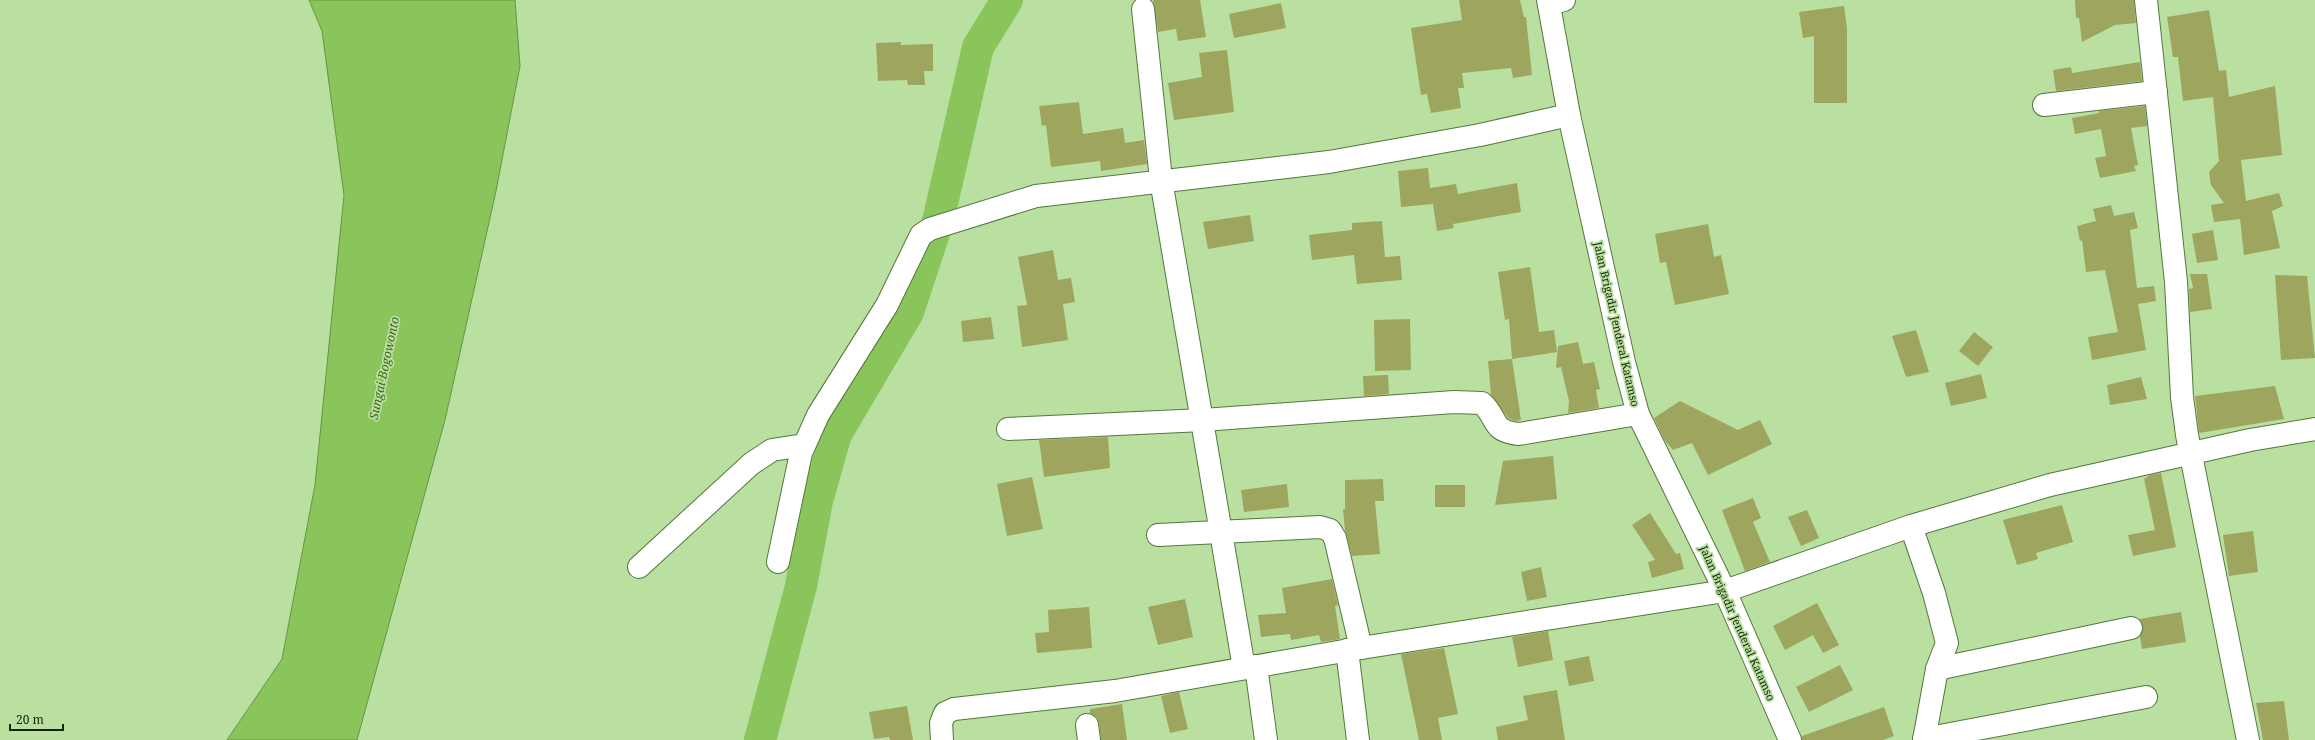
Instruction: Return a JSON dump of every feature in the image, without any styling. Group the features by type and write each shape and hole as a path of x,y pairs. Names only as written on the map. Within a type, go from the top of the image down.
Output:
{"street":[{"path":"2146,0 2176,282 2182,397 2248,740"},
{"name":"Jalan Brigadir Jenderal Katamso","path":"1554,1 1569,115 1624,362 1638,414 1725,591 1790,740"},
{"path":"1143,9 1161,180 1221,533 1266,740"},
{"path":"2044,105 2156,92"},
{"path":"778,562 804,445 818,415 887,305 921,235 930,228 955,219 1036,196 1161,180 1329,162 1480,135 1569,115"},
{"path":"1008,429 1203,420 1454,402 1482,403 1490,410 1496,426 1508,433 1519,434 1638,414"},
{"path":"942,740 941,722 945,713 954,709 1115,691 1354,649 1725,591 1911,526 2050,485 2146,462 2192,454 2250,440 2315,429"},
{"path":"640,567 751,464 772,450 804,445"},
{"path":"1911,526 1934,593 1947,643 1937,669 1924,740 2146,697"},
{"path":"1158,535 1320,527 1330,530 1335,538 1354,649 1358,740"},
{"path":"1937,669 2131,628"}],"water":[{"name":"Sungai Bogowonto","path":"309,0 515,0 520,66 496,191 445,420 357,740 227,740 282,659 315,485 344,195 322,31"}],"building":[{"path":"1153,0 1200,0 1206,37 1178,41 1176,29 1158,32"},
{"path":"1459,0 1520,0 1524,17 1526,17 1532,75 1513,78 1511,68 1462,73 1464,88 1458,88 1461,108 1431,113 1427,94 1421,95 1411,28 1462,20"},
{"path":"2075,0 2134,0 2136,23 2115,25 2082,42 2079,18 2076,18"},
{"path":"1281,3 1286,28 1234,38 1229,14"},
{"path":"1844,6 1847,29 1847,103 1814,103 1814,36 1803,38 1799,12"},
{"path":"2209,10 2219,71 2226,70 2229,97 2275,86 2282,155 2241,160 2246,201 2279,193 2283,206 2272,211 2280,248 2244,255 2240,219 2214,222 2211,205 2224,203 2211,185 2209,172 2219,161 2213,97 2183,101 2178,57 2173,57 2167,17"},
{"path":"901,42 901,45 933,44 933,71 924,71 925,85 908,85 907,80 878,81 876,43"},
{"path":"1227,50 1234,112 1174,120 1168,83 1202,77 1199,53"},
{"path":"2140,62 2142,81 2056,91 2053,70 2071,67 2072,73"},
{"path":"1079,102 1083,134 1123,128 1125,143 1144,140 1147,164 1101,171 1100,161 1051,167 1046,125 1042,126 1039,106"},
{"path":"2145,106 2147,126 2131,128 2138,165 2134,166 2136,171 2100,178 2095,158 2106,156 2101,129 2075,134 2072,118 2099,113 2099,111"},
{"path":"1428,168 1430,188 1456,184 1458,194 1517,183 1521,212 1453,224 1454,228 1437,231 1433,204 1401,207 1398,171"},
{"path":"2111,205 2114,216 2134,212 2138,228 2130,230 2137,288 2154,286 2156,301 2138,304 2146,350 2092,360 2088,337 2118,332 2105,270 2086,272 2082,240 2080,241 2077,226 2096,221 2093,209"},
{"path":"1250,215 1254,241 1208,249 1203,222"},
{"path":"1382,221 1385,257 1400,256 1402,280 1357,284 1354,255 1312,260 1309,235 1352,230 1352,223"},
{"path":"1708,224 1714,257 1721,255 1729,294 1675,305 1666,262 1660,263 1655,234"},
{"path":"2213,230 2218,260 2197,263 2192,234"},
{"path":"1053,250 1058,280 1071,278 1075,302 1063,304 1068,340 1022,347 1017,306 1027,305 1018,257"},
{"path":"1530,267 1539,332 1554,330 1557,352 1512,359 1509,319 1505,320 1498,272"},
{"path":"2190,274 2207,274 2212,309 2190,312 2189,289 2193,288"},
{"path":"2275,275 2307,276 2315,358 2281,360"},
{"path":"991,317 994,339 963,342 961,321"},
{"path":"1410,319 1411,370 1375,371 1374,320"},
{"path":"1916,330 1929,372 1906,377 1892,336"},
{"path":"1974,332 1993,347 1978,366 1959,351"},
{"path":"1578,342 1583,364 1594,362 1600,389 1596,390 1599,408 1568,413 1569,401 1561,367 1556,368 1558,346"},
{"path":"1512,359 1521,420 1515,421 1508,418 1491,395 1488,361"},
{"path":"1981,374 1987,398 1951,406 1945,383"},
{"path":"1388,375 1389,394 1364,396 1363,376"},
{"path":"2141,377 2147,399 2110,405 2107,385"},
{"path":"2275,386 2284,419 2199,433 2195,396"},
{"path":"1680,401 1738,430 1760,420 1772,444 1708,475 1692,443 1673,450 1665,441 1654,418"},
{"path":"1108,437 1110,468 1044,477 1039,440"},
{"path":"1553,456 1557,499 1495,505 1503,461"},
{"path":"2161,473 2176,547 2133,556 2128,535 2155,530 2144,479 2150,475"},
{"path":"1032,477 1043,529 1007,536 997,484"},
{"path":"1383,479 1384,501 1375,501 1380,554 1352,556 1345,530 1343,510 1345,509 1345,480"},
{"path":"1287,484 1289,507 1244,512 1241,490"},
{"path":"1435,485 1465,485 1465,507 1435,507"},
{"path":"1753,498 1761,518 1753,522 1770,562 1745,571 1722,510"},
{"path":"2062,505 2073,542 2036,553 2038,559 2017,565 2003,520"},
{"path":"1807,510 1819,538 1801,546 1788,517"},
{"path":"1650,513 1676,554 1680,553 1684,569 1652,578 1648,562 1655,560 1632,525"},
{"path":"2253,531 2258,572 2229,576 2223,535"},
{"path":"1541,567 1547,597 1527,601 1521,572"},
{"path":"1332,579 1338,605 1335,606 1340,639 1321,642 1319,635 1291,640 1290,634 1261,637 1258,615 1286,613 1282,588"},
{"path":"1185,599 1193,637 1158,645 1148,607"},
{"path":"1817,603 1839,645 1823,653 1813,635 1785,650 1773,626"},
{"path":"1089,607 1092,648 1037,653 1035,633 1049,632 1048,610"},
{"path":"2181,612 2186,642 2142,649 2140,637 2143,626 2139,619"},
{"path":"1548,631 1553,660 1518,667 1512,637"},
{"path":"1444,648 1458,714 1438,718 1442,740 1419,740 1401,654"},
{"path":"1589,656 1594,681 1569,686 1564,661"},
{"path":"1840,665 1853,690 1809,712 1796,687"},
{"path":"1557,690 1565,740 1498,740 1496,727 1528,720 1523,696"},
{"path":"1179,692 1188,729 1170,733 1161,696"},
{"path":"2284,701 2289,740 2263,740 2256,703"},
{"path":"1122,704 1127,740 1101,740 1097,717 1090,713 1090,709"},
{"path":"907,706 913,740 890,740 889,737 874,739 869,712"},
{"path":"1884,707 1894,736 1883,740 1802,740 1802,736"}],"waterway":[{"path":"760,740 801,586 817,501 836,434 908,312 938,221 978,47 1007,0"}]}
